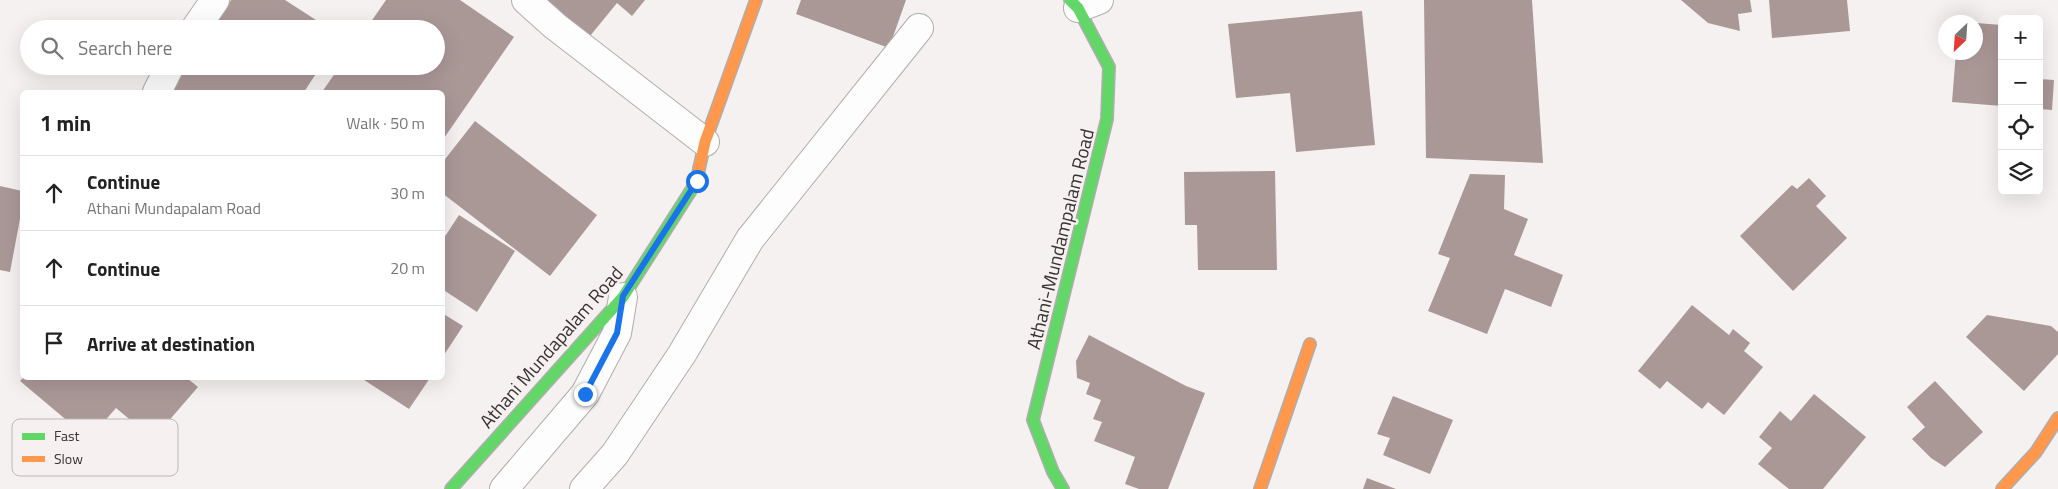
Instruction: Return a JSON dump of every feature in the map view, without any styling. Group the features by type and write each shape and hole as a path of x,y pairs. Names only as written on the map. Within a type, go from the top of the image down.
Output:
{"street":[{"path":"201,20 214,0"},
{"path":"526,0 556,26 705,142"},
{"name":"Athani Mundapalam Road","path":"451,489 623,296 697,181 705,142 756,0"},
{"name":"Athani-Mundampalam Road","path":"1063,489 1053,472 1033,420 1107,119 1108,67 1083,3"},
{"path":"584,489 615,454 682,354 750,239 919,28"},
{"path":"158,90 166,75"},
{"path":"504,489 585,394 617,333 623,296"},
{"path":"1260,489 1310,344"},
{"path":"2002,489 2036,452 2058,418"}],"building":[{"path":"231,0 285,0 316,20 218,20"},
{"path":"386,0 460,0 514,37 445,137 445,90 323,90 334,75 445,75 445,20 372,20"},
{"path":"545,0 645,0 632,16 617,3 590,36"},
{"path":"801,0 906,0 889,48 796,14"},
{"path":"1424,0 1532,0 1543,163 1426,158"},
{"path":"1681,0 1750,0 1752,12 1738,14 1740,31 1708,23"},
{"path":"1769,0 1847,0 1850,31 1772,38"},
{"path":"1362,11 1375,145 1296,152 1290,93 1236,98 1228,24"},
{"path":"1983,24 1998,25 1998,106 1952,102 1955,60 1983,60"},
{"path":"182,75 315,75 305,90 172,90"},
{"path":"2043,79 2054,80 2052,110 2043,109"},
{"path":"475,121 597,215 550,276 445,195 445,159"},
{"path":"1275,171 1277,270 1198,270 1197,225 1185,225 1184,172"},
{"path":"1470,174 1505,175 1504,209 1528,219 1514,255 1563,275 1551,307 1505,289 1487,334 1428,311 1450,258 1438,254"},
{"path":"1809,178 1826,196 1816,206 1847,238 1793,291 1740,236 1792,185 1797,189"},
{"path":"0,186 20,191 20,219 10,272 0,270"},
{"path":"459,215 515,251 477,312 445,291 445,236"},
{"path":"1692,305 1729,335 1733,329 1750,343 1744,351 1763,367 1724,415 1708,402 1702,409 1667,381 1660,389 1638,371"},
{"path":"445,315 463,326 445,353"},
{"path":"1987,315 2051,326 2058,332 2058,354 2024,391 1966,337"},
{"path":"1089,335 1186,386 1205,393 1168,489 1139,489 1125,484 1135,457 1094,441 1102,422 1093,419 1101,400 1086,394 1090,383 1077,378 1076,361"},
{"path":"189,380 198,387 170,419 129,419 116,408 106,419 65,419 20,381"},
{"path":"364,380 429,380 409,409"},
{"path":"1935,381 1983,432 1945,467 1931,458 1912,439 1925,427 1907,407"},
{"path":"1814,394 1866,437 1823,489 1789,489 1758,464 1772,448 1759,437 1780,411 1791,421"},
{"path":"1393,396 1453,420 1430,474 1383,455 1390,438 1377,434"},
{"path":"1367,478 1396,489 1363,489"}],"traffic: fast":[{"path":"1063,489 1053,472 1033,420 1107,119 1109,67 1078,8 1070,0"},
{"path":"451,489 623,297 697,181 699,169"}],"traffic: slow":[{"path":"699,169 705,142 756,0"},
{"path":"1260,489 1310,344"},
{"path":"2002,489 2036,452 2058,418"}],"route":[{"path":"585,394 617,333 623,296 697,181"}]}
